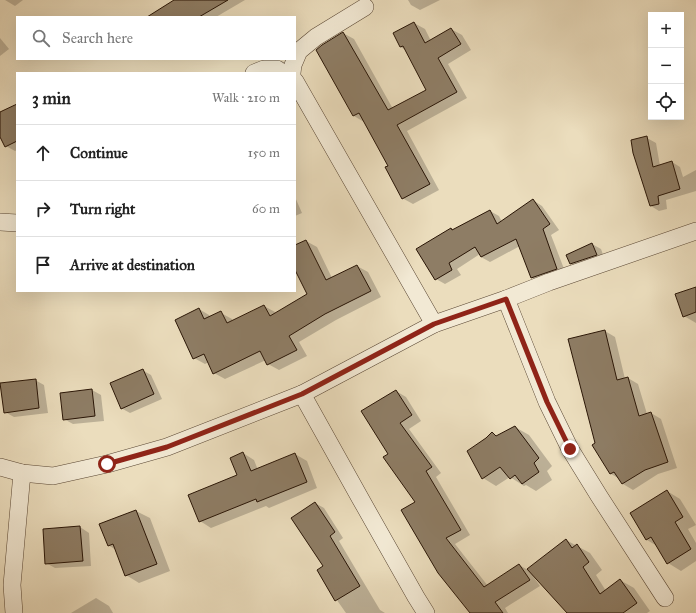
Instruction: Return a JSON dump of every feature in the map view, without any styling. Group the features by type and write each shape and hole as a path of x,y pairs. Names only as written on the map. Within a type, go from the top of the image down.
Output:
{"street":[{"path":"296,57 298,51 316,37 365,7"},
{"path":"292,72 295,60"},
{"path":"256,72 264,69 277,69 282,72"},
{"path":"296,83 434,324"},
{"path":"0,222 16,223"},
{"path":"0,467 22,473 53,476 122,460 167,447 302,394 434,324 696,231"},
{"path":"506,299 547,402 570,449 665,598"},
{"path":"302,394 426,613"},
{"path":"14,613 12,585 22,473"}],"building":[{"path":"174,0 228,0 201,16 149,16"},
{"path":"414,22 425,43 451,28 461,44 438,58 457,92 397,125 430,184 402,199 385,167 388,166 359,113 353,116 316,50 343,32 388,110 426,90 403,46 400,47 393,33"},
{"path":"16,104 16,142 5,147 0,137 0,112"},
{"path":"647,136 653,167 672,161 680,189 658,196 659,204 650,206 633,153 631,140"},
{"path":"533,199 550,224 543,229 557,269 531,278 516,239 481,257 475,247 449,263 452,270 435,280 416,249 451,228 452,230 490,210 497,224"},
{"path":"306,240 326,280 357,265 371,291 325,314 289,336 297,350 267,365 260,351 213,374 204,354 193,359 175,320 199,308 204,319 221,311 227,323 264,305 270,316 307,294 296,272 296,245"},
{"path":"592,243 597,255 570,264 566,255"},
{"path":"696,287 696,312 683,317 675,294"},
{"path":"605,330 617,380 628,377 639,416 651,412 668,462 645,470 622,484 614,472 610,474 592,445 595,443 568,339"},
{"path":"143,369 154,394 121,409 110,383"},
{"path":"36,379 39,408 4,413 0,383"},
{"path":"92,389 95,416 63,420 60,393"},
{"path":"396,390 412,415 400,423 432,467 426,471 461,530 446,538 484,587 519,564 530,580 495,602 503,613 470,613 438,573 401,510 415,502 383,457 388,454 361,411"},
{"path":"515,426 539,458 534,463 539,472 522,484 515,475 510,479 500,467 482,479 467,451 492,432 496,436"},
{"path":"243,452 251,471 295,453 307,482 257,502 256,499 199,522 188,495 237,475 230,458"},
{"path":"667,490 683,517 675,522 691,549 667,564 651,537 646,540 630,513"},
{"path":"315,502 335,532 330,536 360,586 335,601 317,570 323,566 291,518"},
{"path":"136,510 157,564 125,576 113,544 108,546 99,524"},
{"path":"80,526 83,561 45,564 43,529"},
{"path":"566,539 572,548 577,544 589,562 583,567 600,594 620,579 637,603 623,613 567,613 527,569"}],"route":[{"path":"107,464 167,447 302,394 434,324 506,299 547,402 570,449"}]}
